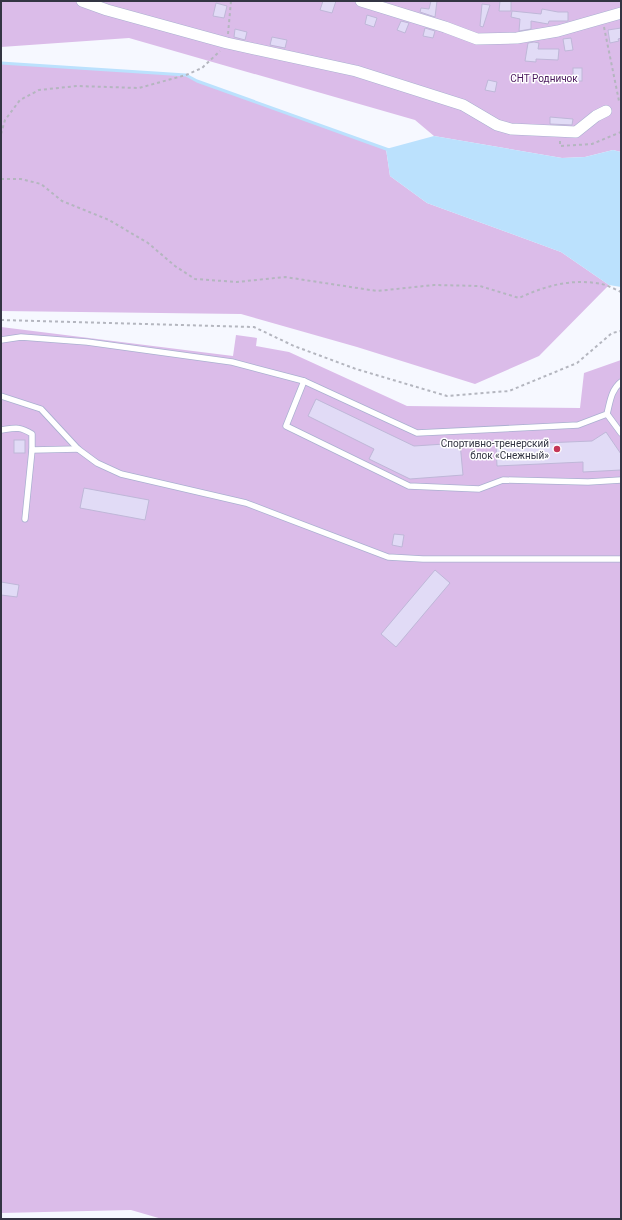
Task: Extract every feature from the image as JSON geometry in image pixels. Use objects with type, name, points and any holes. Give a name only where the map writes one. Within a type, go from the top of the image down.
[{"type":"street","points":[[82,1],[107,10],[227,43],[356,71],[463,105],[497,124],[511,128],[576,132],[596,116],[606,112]]},
{"type":"street","points":[[361,1],[445,27],[477,39],[517,38],[558,31],[621,13]]},
{"type":"lane","points":[[1,340],[21,337],[88,342],[232,362],[304,382],[417,434],[578,425],[607,414]]},
{"type":"lane","points":[[304,382],[286,426],[409,486],[479,489],[503,480],[588,482],[621,480]]},
{"type":"lane","points":[[621,382],[611,395],[607,414],[621,433]]},
{"type":"lane","points":[[1,396],[41,409],[78,449],[97,463],[121,474],[246,503],[388,557],[423,559],[621,559]]},
{"type":"lane","points":[[1,430],[22,428],[32,434],[32,450],[25,519]]},
{"type":"lane","points":[[32,450],[78,449]]},
{"type":"path","points":[[1,134],[5,120],[20,100],[39,90],[77,86],[139,88],[186,75],[202,68],[227,43],[231,1]]},
{"type":"path","points":[[602,18],[619,101],[621,103]]},
{"type":"path","points":[[560,146],[592,144],[621,132]]},
{"type":"path","points":[[1,179],[21,179],[41,184],[62,200],[110,220],[148,243],[175,266],[195,279],[237,282],[284,277],[377,291],[434,285],[480,286],[519,298],[540,288],[574,282],[601,284],[621,292]]},
{"type":"path","points":[[1,320],[254,327],[294,346],[356,369],[447,396],[509,391],[577,363],[612,333],[621,331]]},
{"type":"green space","name":"СНТ Родничок","points":[[1,1],[621,1],[621,152],[613,150],[585,157],[562,158],[434,136],[415,120],[129,38],[1,47]]},
{"type":"green space","points":[[1,63],[186,75],[197,81],[386,149],[390,176],[427,203],[561,252],[609,285],[539,356],[475,384],[357,347],[241,314],[1,311]]},
{"type":"green space","points":[[1,327],[233,356],[236,335],[257,338],[256,346],[289,352],[407,406],[580,408],[584,373],[621,360],[621,1219],[162,1219],[131,1210],[1,1213]]},
{"type":"water","points":[[434,136],[562,158],[585,157],[613,150],[621,152],[621,287],[609,285],[561,252],[427,203],[390,176],[386,149]]},
{"type":"building","points":[[323,1],[336,1],[332,13],[320,10]]},
{"type":"building","points":[[431,1],[437,1],[435,17],[420,12],[421,8],[429,9]]},
{"type":"building","points":[[500,1],[511,1],[511,11],[499,11]]},
{"type":"building","points":[[216,3],[227,6],[224,18],[213,16]]},
{"type":"building","points":[[482,4],[490,5],[483,27],[480,26]]},
{"type":"building","points":[[542,9],[568,12],[568,21],[549,21],[548,24],[531,21],[531,29],[519,31],[520,19],[511,17],[512,11],[541,14]]},
{"type":"building","points":[[367,15],[377,18],[374,27],[365,24]]},
{"type":"building","points":[[401,21],[409,23],[405,33],[397,30]]},
{"type":"building","points":[[425,28],[435,31],[433,38],[423,36]]},
{"type":"building","points":[[621,28],[621,38],[618,39],[619,41],[610,43],[608,30]]},
{"type":"building","points":[[235,29],[247,32],[245,40],[234,37]]},
{"type":"building","points":[[272,37],[287,40],[285,48],[270,45]]},
{"type":"building","points":[[571,38],[573,50],[565,51],[563,39]]},
{"type":"building","points":[[528,43],[539,43],[538,49],[559,49],[558,60],[536,59],[536,62],[525,61]]},
{"type":"building","points":[[573,68],[582,68],[582,81],[573,81]]},
{"type":"building","points":[[488,80],[497,82],[495,92],[485,90]]},
{"type":"building","points":[[550,117],[573,119],[572,125],[550,124]]},
{"type":"building","points":[[316,399],[414,446],[460,443],[463,475],[410,479],[369,459],[374,449],[308,416]]},
{"type":"building","name":"Спортивно-тренерский блок «Снежный»","points":[[606,432],[621,454],[621,470],[583,472],[583,462],[497,466],[496,445],[592,441]]},
{"type":"building","points":[[14,440],[25,440],[25,453],[14,453]]},
{"type":"building","points":[[84,488],[149,500],[145,520],[80,508]]},
{"type":"building","points":[[394,534],[404,535],[402,547],[392,545]]},
{"type":"building","points":[[435,570],[450,583],[396,647],[381,634]]},
{"type":"building","points":[[1,582],[19,585],[17,597],[1,595]]},
{"type":"waterway","points":[[1,63],[186,75],[197,81],[389,150]]},
{"type":"place","name":"Спортивно-тренерский блок «Снежный»","points":[[557,449]]}]
